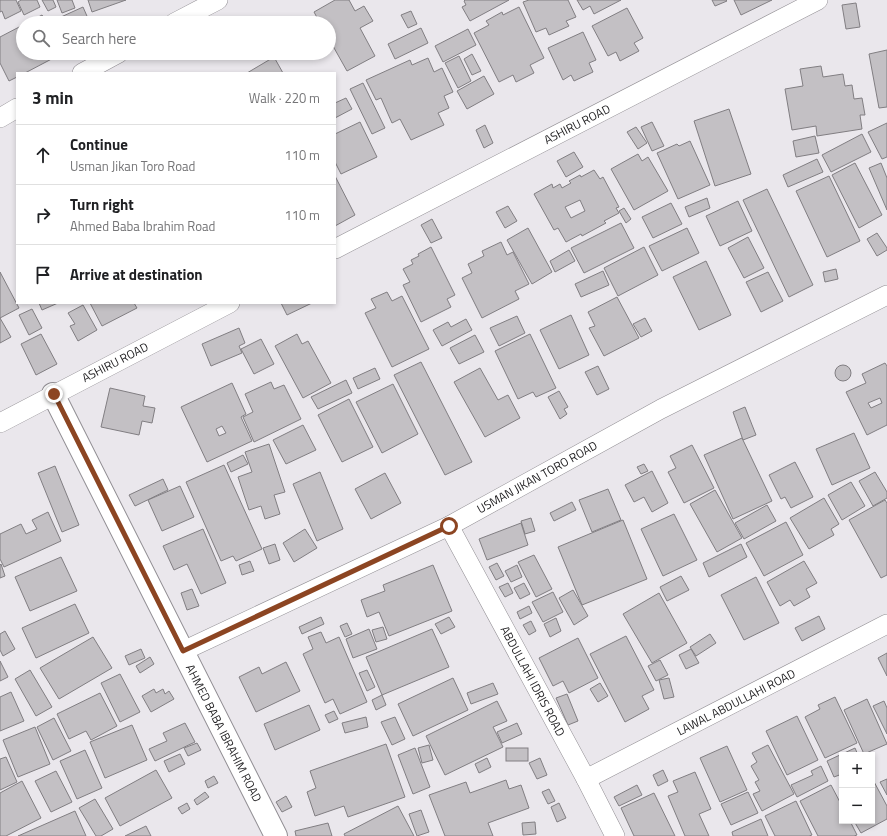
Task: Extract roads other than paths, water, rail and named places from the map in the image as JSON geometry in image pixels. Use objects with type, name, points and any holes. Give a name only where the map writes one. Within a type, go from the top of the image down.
[{"type":"street","name":"ASHIRU ROAD","points":[[336,248],[818,0]]},
{"type":"street","points":[[185,16],[208,2]]},
{"type":"street","points":[[84,72],[106,60]]},
{"type":"street","points":[[0,118],[16,109]]},
{"type":"street","name":"USMAN JIKAN TORO ROAD","points":[[183,651],[449,526],[661,409],[887,295]]},
{"type":"street","name":"ASHIRU ROAD","points":[[0,423],[228,304]]},
{"type":"street","name":"AHMED BABA IBRAHIM ROAD","points":[[54,394],[276,836]]},
{"type":"street","name":"ABDULLAHI IDRIS ROAD","points":[[449,526],[586,779],[615,836]]},
{"type":"street","name":"LAWAL ABDULLAHI ROAD","points":[[586,779],[887,624]]}]
